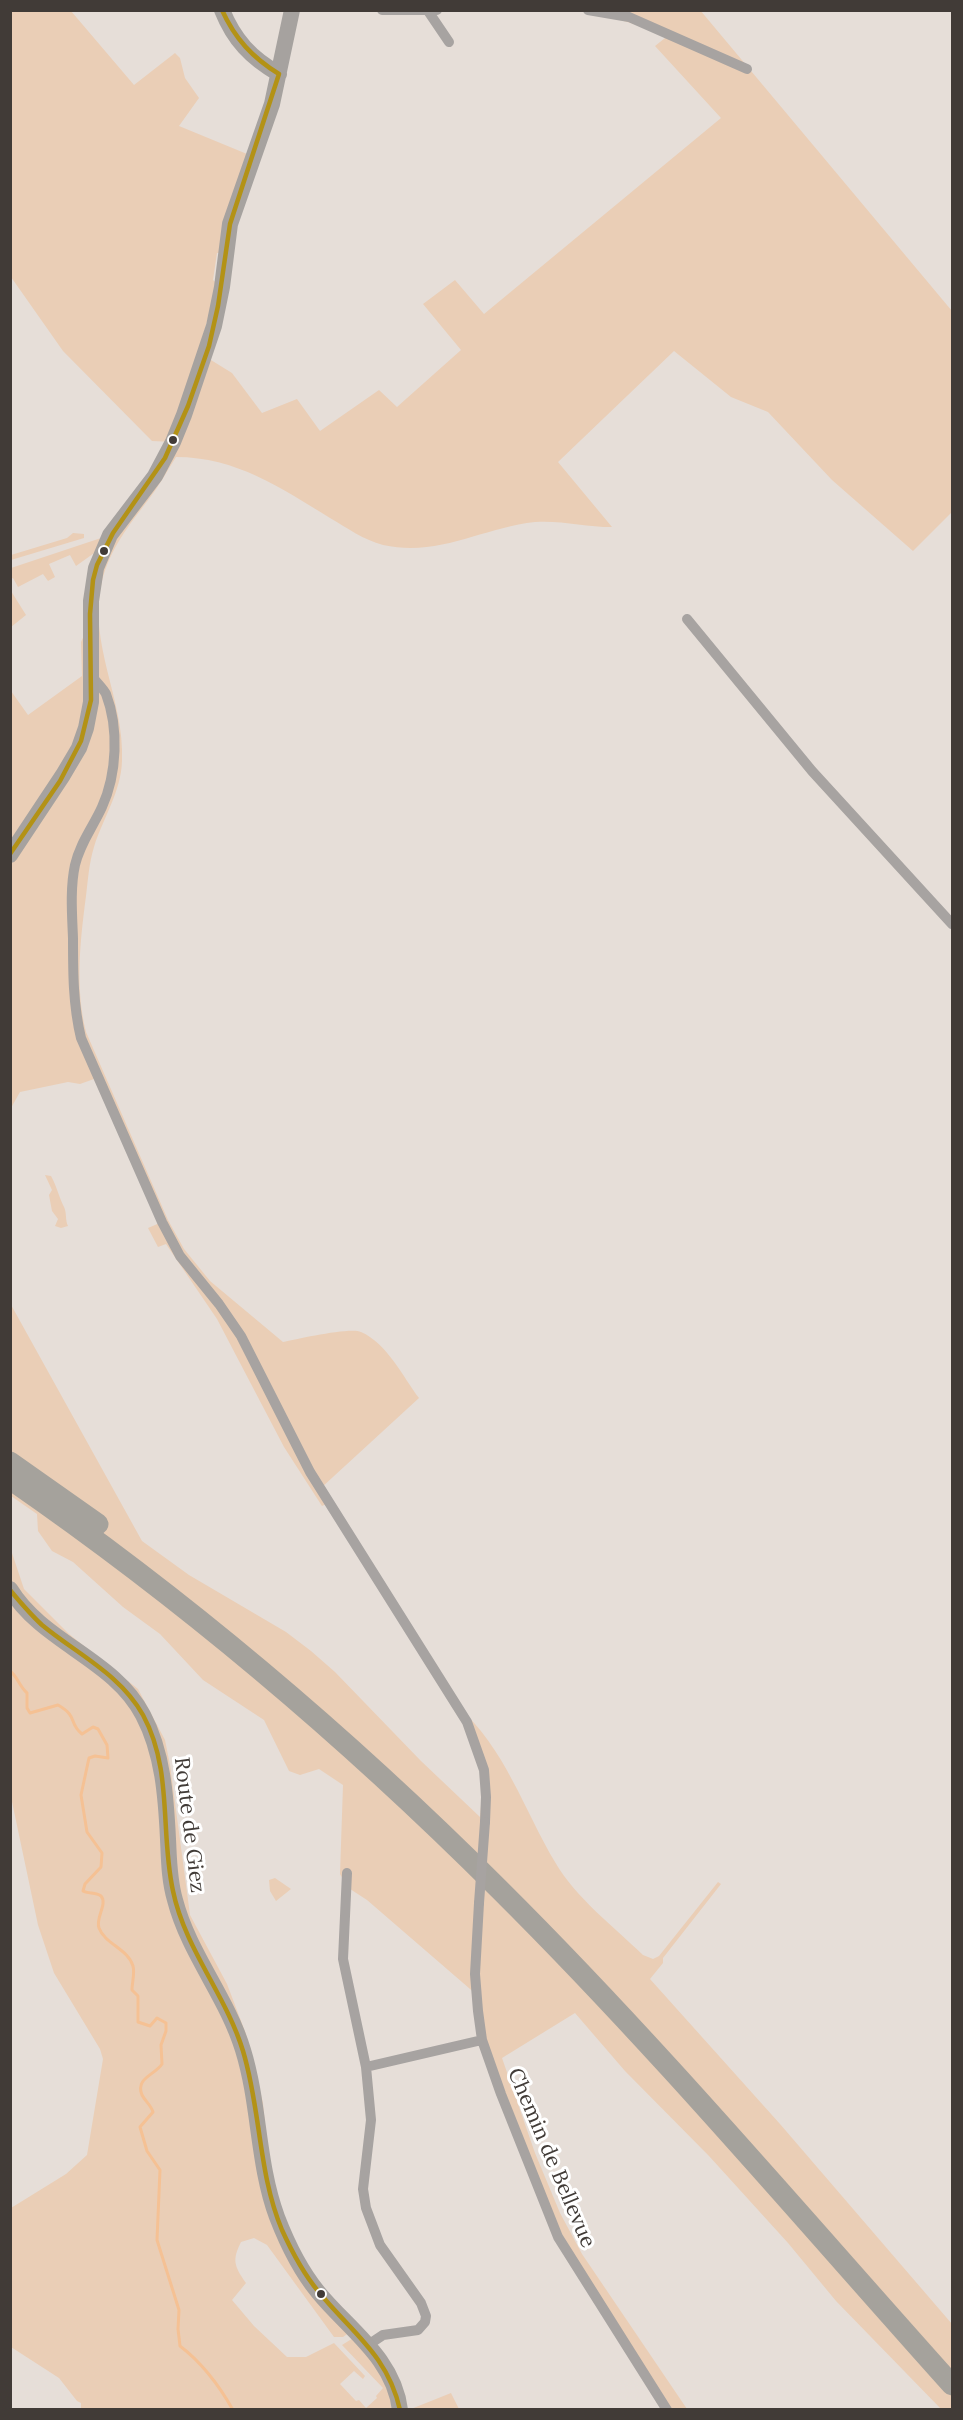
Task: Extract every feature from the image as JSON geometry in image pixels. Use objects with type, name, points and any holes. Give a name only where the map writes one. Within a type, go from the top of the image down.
[{"type":"highway","points":[[10,1461],[159,1590],[261,1672],[351,1750],[474,1864],[652,2050],[952,2385]]},
{"type":"highway","points":[[10,1479],[59,1505],[141,1557],[272,1663],[363,1742],[471,1842],[637,2013],[952,2364]]},
{"type":"street","points":[[222,10],[229,28],[239,43],[263,65],[279,74]]},
{"type":"street","points":[[10,855],[79,748],[89,716],[92,676],[91,601],[96,568],[110,535],[155,476],[184,415],[214,326],[222,287],[230,224],[272,104],[292,10]]},
{"type":"street","points":[[382,10],[437,10]]},
{"type":"street","points":[[588,10],[629,17],[747,69]]},
{"type":"street","points":[[428,11],[449,42]]},
{"type":"street","points":[[687,619],[812,771],[952,924]]},
{"type":"street","name":"Chemin de Bellevue","points":[[92,676],[105,692],[111,713],[114,744],[112,779],[102,806],[79,849],[72,882],[74,994],[81,1038],[162,1222],[180,1256],[219,1304],[241,1336],[310,1472],[467,1722],[483,1770],[486,1797],[475,1974],[482,2040],[558,2236],[667,2409]]},
{"type":"street","name":"Route de Giez","points":[[10,1589],[28,1613],[45,1628],[115,1680],[130,1695],[151,1730],[165,1789],[169,1864],[175,1901],[183,1925],[229,2013],[243,2050],[256,2104],[264,2175],[278,2217],[293,2253],[316,2290],[368,2345],[392,2378],[400,2409]]},
{"type":"street","points":[[347,1873],[343,1959],[366,2067],[371,2120],[363,2189],[366,2208],[380,2245],[421,2303],[426,2316],[425,2322],[418,2330],[383,2335],[368,2345]]},
{"type":"street","points":[[366,2067],[482,2040]]},
{"type":"shaded area","points":[[700,10],[952,311],[952,512],[913,551],[832,480],[768,412],[731,397],[674,351],[558,462],[612,527],[535,522],[515,525],[442,545],[404,548],[383,545],[356,533],[257,476],[218,462],[176,457],[121,538],[105,569],[99,604],[99,627],[118,716],[122,761],[115,794],[94,847],[89,872],[80,964],[81,998],[86,1032],[168,1220],[184,1249],[210,1281],[283,1342],[346,1331],[361,1332],[370,1337],[387,1352],[419,1398],[321,1488],[329,1503],[322,1506],[284,1447],[217,1319],[166,1244],[158,1247],[148,1228],[162,1222],[94,1079],[80,1084],[68,1082],[20,1092],[11,1108],[11,691],[28,715],[82,676],[81,642],[87,629],[96,568],[173,442],[152,441],[63,351],[11,277],[11,11],[71,11],[134,85],[175,53],[180,58],[185,78],[199,98],[179,126],[247,154],[220,253],[217,253],[213,280],[218,284],[198,352],[232,373],[262,413],[297,399],[320,431],[379,390],[397,407],[461,350],[423,304],[455,280],[484,314],[721,118],[655,46],[670,34],[588,11]]},
{"type":"shaded area","points":[[73,533],[84,534],[84,538],[11,560],[11,555],[67,538]]},
{"type":"shaded area","points":[[101,538],[97,551],[76,566],[70,555],[49,564],[55,577],[48,581],[43,574],[18,587],[13,578],[11,579],[11,568]]},
{"type":"shaded area","points":[[11,591],[26,615],[10,627]]},
{"type":"shaded area","points":[[45,1175],[51,1176],[53,1180],[65,1209],[68,1226],[61,1228],[55,1226],[58,1219],[52,1211],[49,1195],[52,1190]]},
{"type":"shaded area","points":[[10,1303],[142,1541],[189,1575],[286,1632],[311,1651],[335,1672],[421,1761],[480,1817],[484,1770],[458,1707],[489,1741],[555,1862],[573,1888],[643,1955],[653,1959],[659,1956],[718,1882],[721,1884],[663,1958],[663,1963],[650,1979],[780,2124],[952,2324],[952,2409],[941,2409],[836,2301],[788,2243],[709,2156],[625,2071],[575,2013],[502,2058],[535,2153],[560,2213],[582,2254],[687,2409],[667,2409],[568,2254],[482,2040],[477,1995],[367,1900],[347,1887],[340,1874],[343,1785],[319,1769],[300,1775],[289,1771],[264,1720],[203,1680],[160,1634],[123,1607],[73,1562],[52,1551],[38,1531],[37,1514],[11,1496]]},
{"type":"shaded area","points":[[11,1550],[24,1589],[69,1634],[138,1689],[165,1740],[190,1915],[227,1984],[246,2034],[263,2103],[274,2221],[353,2330],[343,2337],[334,2337],[267,2245],[254,2238],[241,2242],[238,2248],[236,2263],[246,2283],[232,2300],[254,2326],[287,2357],[306,2357],[334,2343],[365,2376],[363,2379],[354,2371],[340,2384],[366,2408],[377,2398],[376,2396],[383,2388],[342,2345],[358,2335],[400,2409],[81,2409],[81,2403],[59,2378],[11,2347],[11,2208],[66,2174],[87,2155],[103,2059],[100,2049],[54,1973],[38,1925],[11,1797]]},
{"type":"shaded area","points":[[275,1878],[291,1889],[276,1901],[270,1891],[269,1880]]},
{"type":"shaded area","points":[[451,2393],[459,2409],[411,2409]]},
{"type":"waterway","points":[[10,1671],[27,1693],[27,1708],[30,1713],[58,1705],[69,1713],[75,1727],[82,1734],[93,1727],[98,1729],[107,1745],[108,1758],[95,1756],[89,1758],[81,1795],[87,1832],[102,1853],[101,1867],[85,1884],[83,1891],[101,1896],[103,1903],[99,1928],[102,1934],[126,1955],[133,1966],[132,1990],[138,1996],[138,2022],[150,2026],[157,2018],[166,2023],[161,2045],[162,2064],[141,2085],[142,2095],[153,2112],[140,2127],[147,2151],[160,2170],[157,2240],[179,2310],[180,2346],[210,2375],[233,2410]]},
{"type":"transit line","points":[[222,10],[246,47],[279,74]]},
{"type":"transit line","points":[[10,854],[60,781],[81,741],[91,700],[90,614],[93,580],[97,565],[113,533],[165,458],[188,406],[209,346],[218,306],[230,224],[279,74]]},
{"type":"transit line","points":[[10,1590],[42,1625],[110,1676],[143,1715],[159,1758],[173,1891],[187,1933],[227,2011],[243,2051],[249,2073],[268,2186],[282,2230],[298,2262],[313,2284],[367,2345],[387,2374],[400,2410]]}]
